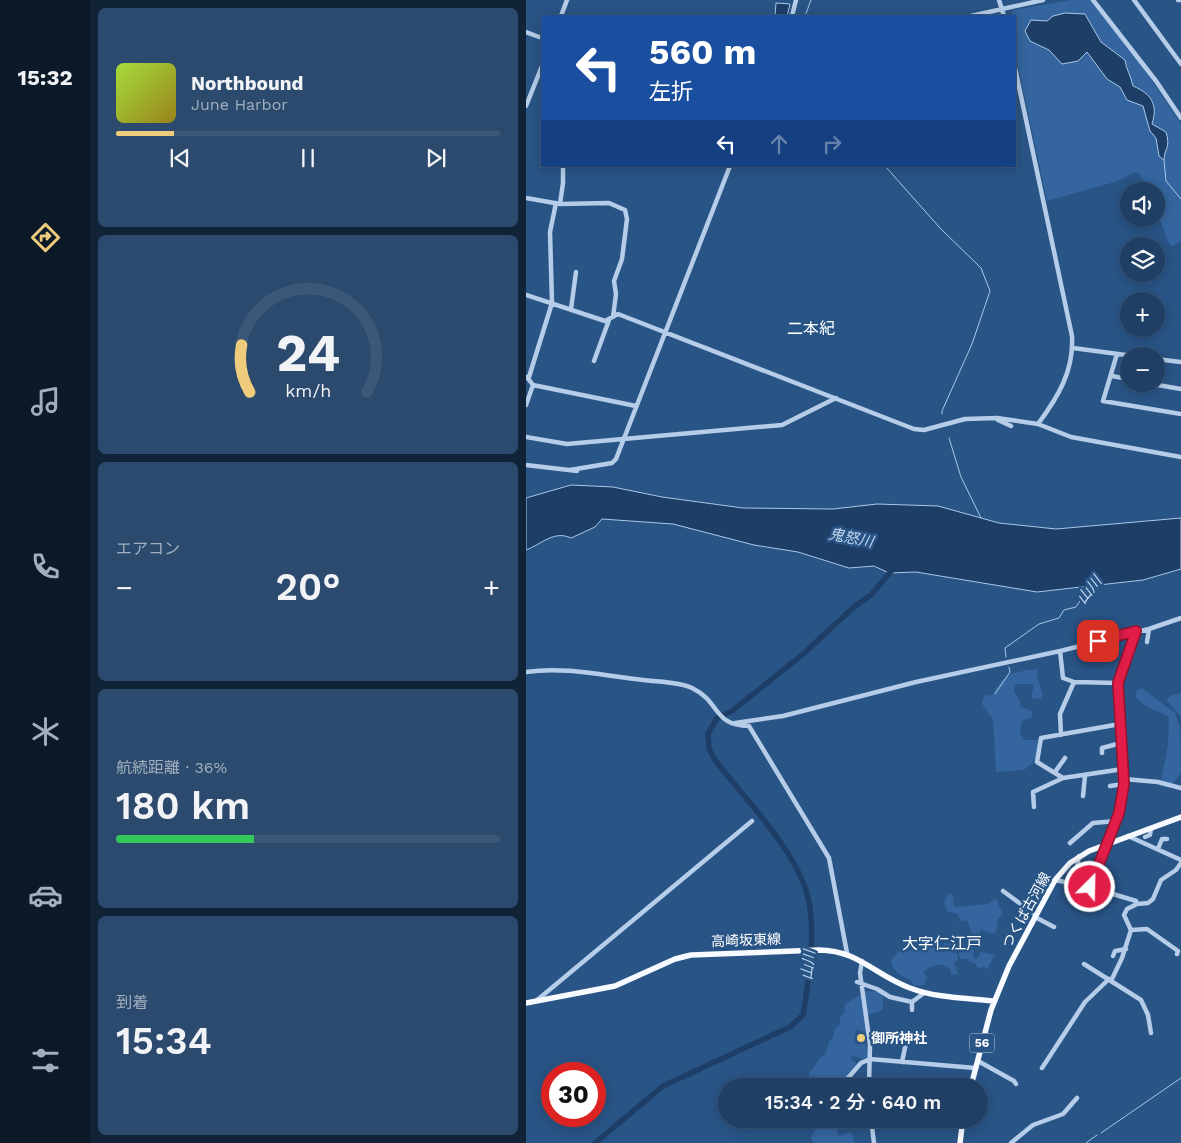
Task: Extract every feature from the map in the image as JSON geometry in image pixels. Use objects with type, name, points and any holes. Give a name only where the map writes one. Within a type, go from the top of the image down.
[{"type":"main road","name":"つくば古河線","points":[[973,1078],[994,1001],[1009,966],[1055,880],[1065,868],[1080,856],[1108,843],[1181,817]]},
{"type":"main road","name":"高崎坂東線","points":[[526,1003],[622,984],[686,956],[816,950],[847,954],[863,961],[898,983],[924,992],[994,1001]]},
{"type":"main road","points":[[960,1143],[962,1128]]},
{"type":"street","points":[[561,15],[567,0]]},
{"type":"street","points":[[792,15],[796,0]]},
{"type":"street","points":[[999,0],[1004,15]]},
{"type":"street","points":[[975,15],[1043,0]]},
{"type":"street","points":[[1093,0],[1156,81],[1181,118]]},
{"type":"street","points":[[1134,0],[1181,64]]},
{"type":"street","points":[[526,32],[541,38]]},
{"type":"street","points":[[526,106],[541,68]]},
{"type":"street","points":[[1016,73],[1069,320],[1073,348],[1069,369],[1062,388],[1038,424]]},
{"type":"street","points":[[563,167],[564,183],[550,232],[552,303],[527,377],[533,385],[636,406]]},
{"type":"street","points":[[570,470],[614,462],[730,167]]},
{"type":"street","points":[[526,198],[558,203],[609,203],[623,207],[626,212],[623,256],[614,281],[615,300],[611,318],[594,361]]},
{"type":"street","points":[[571,309],[576,272]]},
{"type":"street","points":[[526,295],[571,309],[611,318],[618,314],[914,429],[924,430],[947,423],[982,418],[1038,424],[1071,437],[1181,457]]},
{"type":"street","points":[[1073,348],[1120,354]]},
{"type":"street","points":[[1117,354],[1103,401],[1181,414]]},
{"type":"street","points":[[1165,360],[1181,362]]},
{"type":"street","points":[[1112,376],[1120,378]]},
{"type":"street","points":[[526,405],[533,385]]},
{"type":"street","points":[[1165,386],[1181,388]]},
{"type":"street","points":[[526,437],[567,444],[782,425],[836,398]]},
{"type":"street","points":[[982,418],[1000,421],[1011,426]]},
{"type":"street","points":[[526,465],[577,471]]},
{"type":"street","points":[[728,722],[783,716],[935,678],[1060,651],[1149,629],[1180,618]]},
{"type":"street","points":[[1147,642],[1149,629]]},
{"type":"street","points":[[1079,903],[1092,888],[1116,821],[1124,782],[1118,683],[1136,631]]},
{"type":"street","points":[[1060,651],[1063,678],[1074,682],[1118,683]]},
{"type":"street","points":[[526,672],[555,670],[690,687],[709,700],[728,722],[749,726],[829,858],[847,954]]},
{"type":"street","points":[[1061,735],[1060,714],[1074,682]]},
{"type":"street","points":[[1062,778],[1037,762],[1041,738],[1120,724]]},
{"type":"street","points":[[1102,753],[1102,748],[1121,743]]},
{"type":"street","points":[[1055,772],[1066,758]]},
{"type":"street","points":[[1034,807],[1033,792],[1062,778],[1123,769]]},
{"type":"street","points":[[1083,796],[1085,776]]},
{"type":"street","points":[[1110,786],[1124,782],[1158,782],[1181,788]]},
{"type":"street","points":[[536,1001],[752,821]]},
{"type":"street","points":[[1070,843],[1093,823],[1116,821]]},
{"type":"street","points":[[1145,837],[1150,835],[1151,828]]},
{"type":"street","points":[[1042,1068],[1085,1002],[1110,980],[1126,949],[1131,930],[1124,915],[1127,909],[1153,900],[1161,880],[1176,870],[1181,861],[1128,836]]},
{"type":"street","points":[[1158,849],[1162,839],[1168,839]]},
{"type":"street","points":[[1074,884],[1080,856]]},
{"type":"street","points":[[1055,880],[1092,888],[1136,901],[1137,904]]},
{"type":"street","points":[[1003,891],[1054,927]]},
{"type":"street","points":[[1131,930],[1147,929],[1178,951],[1177,954]]},
{"type":"street","points":[[1113,956],[1115,951],[1126,949]]},
{"type":"street","points":[[863,961],[859,984],[870,1059],[869,1078]]},
{"type":"street","points":[[1084,964],[1141,1000],[1148,1015],[1151,1033]]},
{"type":"street","points":[[859,984],[877,989],[890,997],[912,1002]]},
{"type":"street","points":[[912,1002],[924,992]]},
{"type":"street","points":[[912,1002],[912,1010]]},
{"type":"street","points":[[902,1062],[906,1044]]},
{"type":"street","points":[[848,1078],[860,1063],[870,1059],[975,1068]]},
{"type":"street","points":[[978,1061],[1014,1081],[1016,1084]]},
{"type":"street","points":[[1011,1143],[1032,1125],[1063,1114],[1077,1098]]},
{"type":"street","points":[[872,1128],[874,1143]]},
{"type":"shaded area","points":[[1070,0],[1090,0],[1141,65],[1181,124],[1181,242],[1171,246],[1163,227],[1165,227],[1165,182],[1144,182],[1140,174],[1136,172],[1115,182],[1047,201],[1016,57],[1016,15],[1010,15],[1014,10]]},
{"type":"shaded area","points":[[1038,669],[1037,676],[1043,695],[1040,699],[1031,698],[1034,684],[1015,684],[1014,692],[1020,701],[1020,707],[1032,711],[1032,717],[1022,721],[1020,732],[1024,740],[1038,740],[1036,760],[1024,770],[996,772],[993,719],[982,704],[984,696],[992,695],[996,687],[1010,674]]},
{"type":"shaded area","points":[[1142,688],[1175,713],[1180,727],[1181,773],[1169,788],[1160,786],[1168,745],[1169,717],[1147,707],[1135,697],[1137,690]]},
{"type":"shaded area","points":[[1181,693],[1181,717],[1167,701],[1170,696]]},
{"type":"shaded area","points":[[949,893],[953,895],[954,906],[956,907],[988,904],[996,899],[1003,914],[998,919],[996,932],[992,934],[981,929],[979,934],[973,935],[967,920],[958,922],[960,919],[957,914],[947,911],[944,902]]},
{"type":"shaded area","points":[[917,940],[925,945],[935,944],[943,953],[944,943],[951,944],[949,951],[957,953],[958,959],[954,963],[958,974],[951,974],[951,970],[944,965],[936,965],[923,972],[927,978],[924,985],[914,986],[910,980],[898,973],[891,961],[898,952],[912,951]]},
{"type":"shaded area","points":[[968,942],[974,951],[973,957],[977,959],[981,952],[995,955],[987,970],[985,967],[978,968],[975,963],[968,961],[969,959],[960,959],[959,953]]},
{"type":"shaded area","points":[[866,991],[879,992],[883,996],[883,1010],[864,1017],[866,1033],[856,1029],[854,1040],[857,1045],[866,1043],[869,1058],[862,1059],[852,1055],[851,1060],[857,1063],[850,1078],[812,1078],[809,1076],[809,1072],[826,1053],[829,1042],[834,1035],[834,1030],[840,1024],[840,1017],[845,1012],[845,1004]]},
{"type":"shaded area","points":[[817,1128],[837,1128],[838,1136],[850,1132],[854,1137],[853,1142],[861,1143],[814,1143],[811,1139]]},
{"type":"water","points":[[776,3],[790,4],[787,15],[775,15]]},
{"type":"water","points":[[1065,13],[1085,14],[1101,42],[1125,60],[1133,86],[1140,89],[1152,101],[1154,117],[1152,124],[1166,132],[1168,145],[1164,160],[1159,156],[1156,138],[1150,131],[1143,106],[1127,100],[1120,87],[1107,79],[1087,52],[1078,61],[1062,64],[1049,50],[1030,41],[1025,31],[1031,20],[1047,21],[1053,16]]},
{"type":"water","name":"鬼怒川","points":[[571,485],[613,487],[662,497],[743,508],[833,509],[877,504],[938,506],[999,523],[1056,529],[1181,518],[1181,569],[1143,580],[1037,592],[916,572],[889,573],[874,566],[849,568],[798,552],[754,545],[673,524],[602,519],[595,527],[571,538],[565,536],[554,537],[526,550],[526,498]]},
{"type":"waterway","points":[[805,15],[811,0]]},
{"type":"waterway","points":[[1164,160],[1166,181],[1181,199]]},
{"type":"waterway","points":[[886,167],[940,228],[981,268],[990,291],[972,344],[942,414]]},
{"type":"waterway","points":[[949,438],[961,477],[981,518]]},
{"type":"waterway","name":"山川","points":[[595,1143],[663,1086],[790,1027],[803,1015],[810,968],[812,934],[809,901],[805,887],[798,870],[765,821],[715,760],[709,748],[708,734],[717,718],[732,711],[802,655],[855,606],[871,595],[893,569]]},
{"type":"waterway","name":"山川","points":[[1006,657],[1005,648],[1039,624],[1059,618],[1064,610],[1076,607],[1089,587]]},
{"type":"waterway","name":"山川","points":[[995,694],[1010,672],[1009,667]]},
{"type":"waterway","points":[[1101,1133],[1181,1078]]},
{"type":"waterway","points":[[1086,1143],[1097,1135]]},
{"type":"place","name":"御所神社","points":[[861,1038]]},
{"type":"district","name":"二本紀","points":[[811,328]]},
{"type":"district","name":"大字仁江戸","points":[[942,943]]},
{"type":"route","points":[[1090,887],[1119,813],[1124,784],[1118,683],[1136,631],[1098,641]]}]
